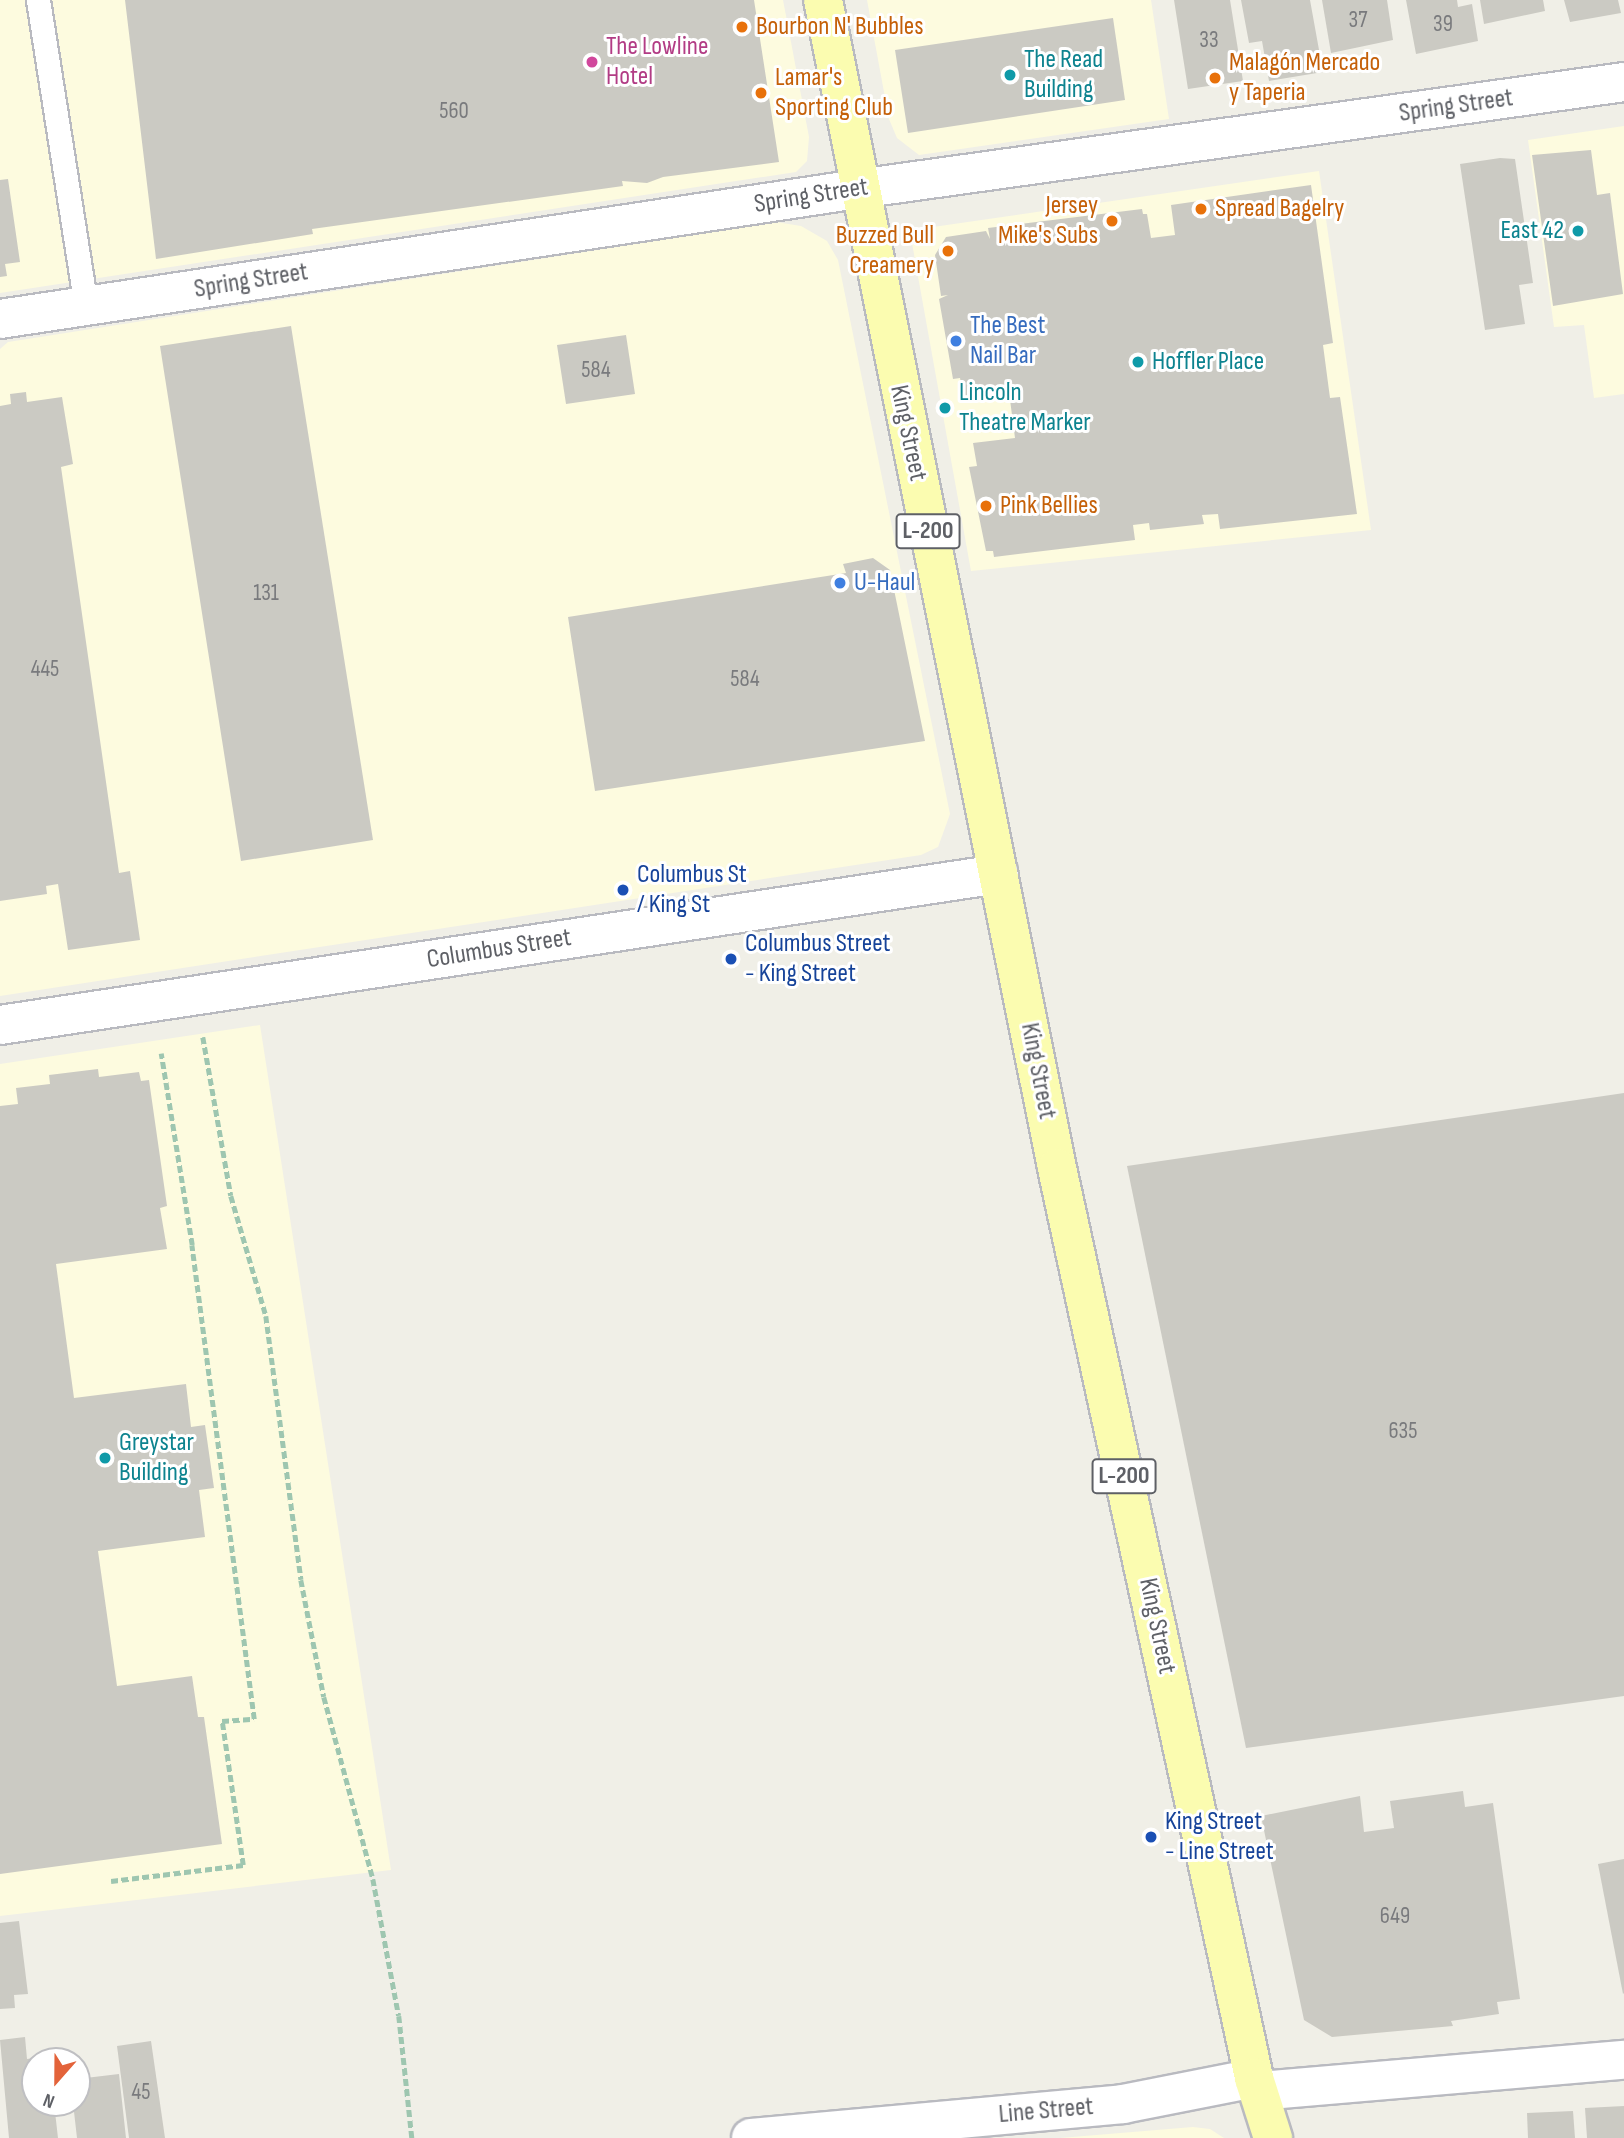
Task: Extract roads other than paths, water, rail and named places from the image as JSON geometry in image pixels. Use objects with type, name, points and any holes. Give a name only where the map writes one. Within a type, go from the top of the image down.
[{"type":"main road","name":"King Street","points":[[823,0],[1057,1168],[1256,2085],[1273,2138]]},
{"type":"street","name":"Spring Street","points":[[0,319],[859,189],[1624,82]]},
{"type":"street","name":"Columbus Street","points":[[0,1025],[999,874]]},
{"type":"street","name":"Line Street","points":[[751,2138],[1123,2104],[1256,2085],[1624,2060]]},
{"type":"lane","points":[[38,0],[86,307]]},
{"type":"place","name":"Bourbon N' Bubbles","points":[[742,27]]},
{"type":"place","name":"The Lowline Hotel","points":[[592,62]]},
{"type":"place","name":"The Read Building","points":[[1010,75]]},
{"type":"place","name":"Malagón Mercado y Taperia","points":[[1215,78]]},
{"type":"place","name":"Lamar's Sporting Club","points":[[761,93]]},
{"type":"place","name":"Spread Bagelry","points":[[1201,209]]},
{"type":"place","name":"Jersey Mike's Subs","points":[[1112,221]]},
{"type":"place","name":"East 42","points":[[1578,231]]},
{"type":"place","name":"Buzzed Bull Creamery","points":[[948,251]]},
{"type":"place","name":"The Best Nail Bar","points":[[956,341]]},
{"type":"place","name":"Hoffler Place","points":[[1138,362]]},
{"type":"place","name":"Lincoln Theatre Marker","points":[[945,408]]},
{"type":"place","name":"Pink Bellies","points":[[986,506]]},
{"type":"place","name":"U-Haul","points":[[840,583]]},
{"type":"place","name":"Columbus St / King St","points":[[623,890]]},
{"type":"place","name":"Columbus Street - King Street","points":[[731,959]]},
{"type":"place","name":"Greystar Building","points":[[105,1458]]},
{"type":"place","name":"King Street - Line Street","points":[[1151,1837]]}]
